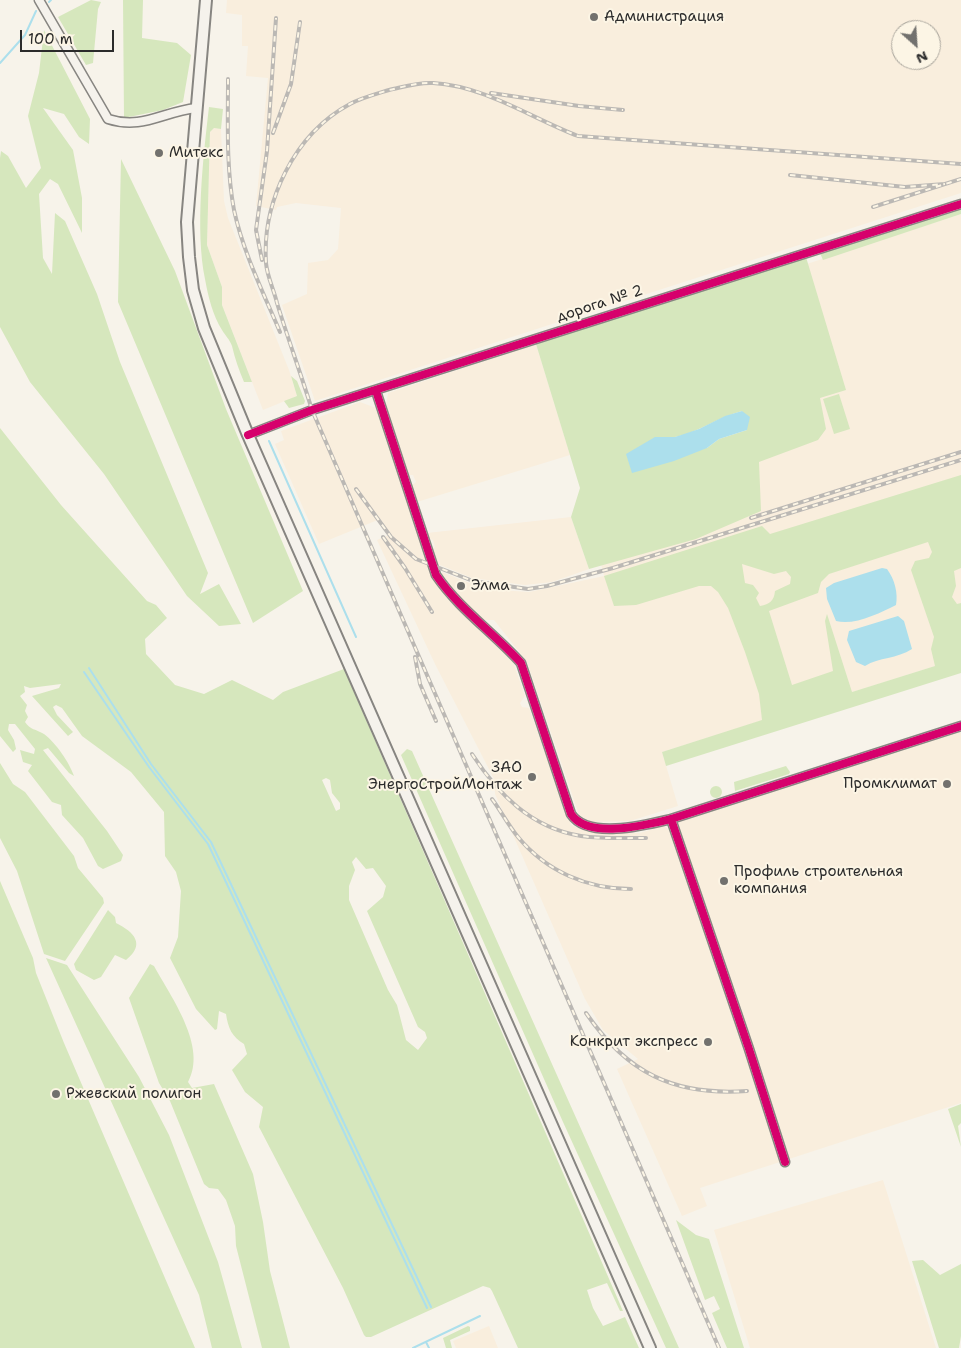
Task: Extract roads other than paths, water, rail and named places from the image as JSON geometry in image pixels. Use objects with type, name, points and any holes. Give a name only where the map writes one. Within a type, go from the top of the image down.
[{"type":"main road","points":[[206,0],[187,222],[193,290],[212,348],[248,435],[650,1348]]},
{"type":"street","points":[[39,0],[108,119],[136,124],[196,108]]},
{"type":"street","name":"дорога № 2","points":[[248,435],[312,410],[961,204]]},
{"type":"street","points":[[376,391],[436,575],[450,595],[504,644],[520,663],[571,814],[575,820],[591,827],[633,828],[671,819],[961,726]]},
{"type":"street","points":[[671,819],[785,1162]]},
{"type":"water","points":[[742,411],[750,417],[747,430],[719,439],[707,448],[674,461],[632,473],[626,454],[655,437],[675,437]]},
{"type":"water","points":[[882,568],[887,569],[894,582],[896,605],[859,620],[851,622],[836,621],[827,599],[826,588],[834,583]]},
{"type":"water","points":[[898,616],[904,621],[912,649],[900,655],[865,666],[856,662],[847,640],[849,631]]},
{"type":"waterway","points":[[0,63],[25,35],[36,11]]},
{"type":"waterway","points":[[269,441],[356,637]]},
{"type":"waterway","points":[[89,668],[151,764],[211,842],[431,1307]]},
{"type":"waterway","points":[[84,672],[149,767],[208,844],[427,1308]]},
{"type":"waterway","points":[[413,1348],[480,1316]]},
{"type":"waterway","points":[[426,1342],[429,1348]]},
{"type":"railway","points":[[262,260],[256,230],[267,151],[276,18]]},
{"type":"railway","points":[[273,133],[291,84],[300,22]]},
{"type":"railway","points":[[228,79],[229,161],[234,210],[248,257],[280,332]]},
{"type":"railway","points":[[719,1348],[312,410],[268,273],[266,240],[270,217],[276,194],[298,151],[330,117],[350,104],[364,98],[422,83],[452,85],[489,96],[578,136],[961,164]]},
{"type":"railway","points":[[491,93],[579,106],[623,110]]},
{"type":"railway","points":[[790,175],[905,187],[945,184]]},
{"type":"railway","points":[[873,207],[961,179]]},
{"type":"railway","points":[[751,518],[961,452]]},
{"type":"railway","points":[[356,489],[391,537],[416,559],[473,581],[528,589],[547,586],[613,568],[961,460]]},
{"type":"railway","points":[[383,537],[432,612]]},
{"type":"railway","points":[[415,657],[420,684],[436,721]]},
{"type":"railway","points":[[472,754],[493,783],[505,795],[531,817],[547,825],[563,832],[581,836],[646,838]]},
{"type":"railway","points":[[492,799],[518,837],[529,849],[554,868],[583,882],[599,886],[631,889]]},
{"type":"railway","points":[[586,1013],[618,1051],[654,1076],[675,1084],[697,1089],[721,1092],[747,1091]]},
{"type":"place","name":"Администрация","points":[[594,17]]},
{"type":"place","name":"Митекс","points":[[159,153]]},
{"type":"place","name":"Элма","points":[[461,586]]},
{"type":"place","name":"ЗАО ЭнергоСтройМонтаж","points":[[532,777]]},
{"type":"place","name":"Промклимат","points":[[947,784]]},
{"type":"place","name":"Профиль строительная компания","points":[[724,881]]},
{"type":"place","name":"Конкрит экспресс","points":[[708,1042]]},
{"type":"place","name":"Ржевский полигон","points":[[56,1094]]}]
